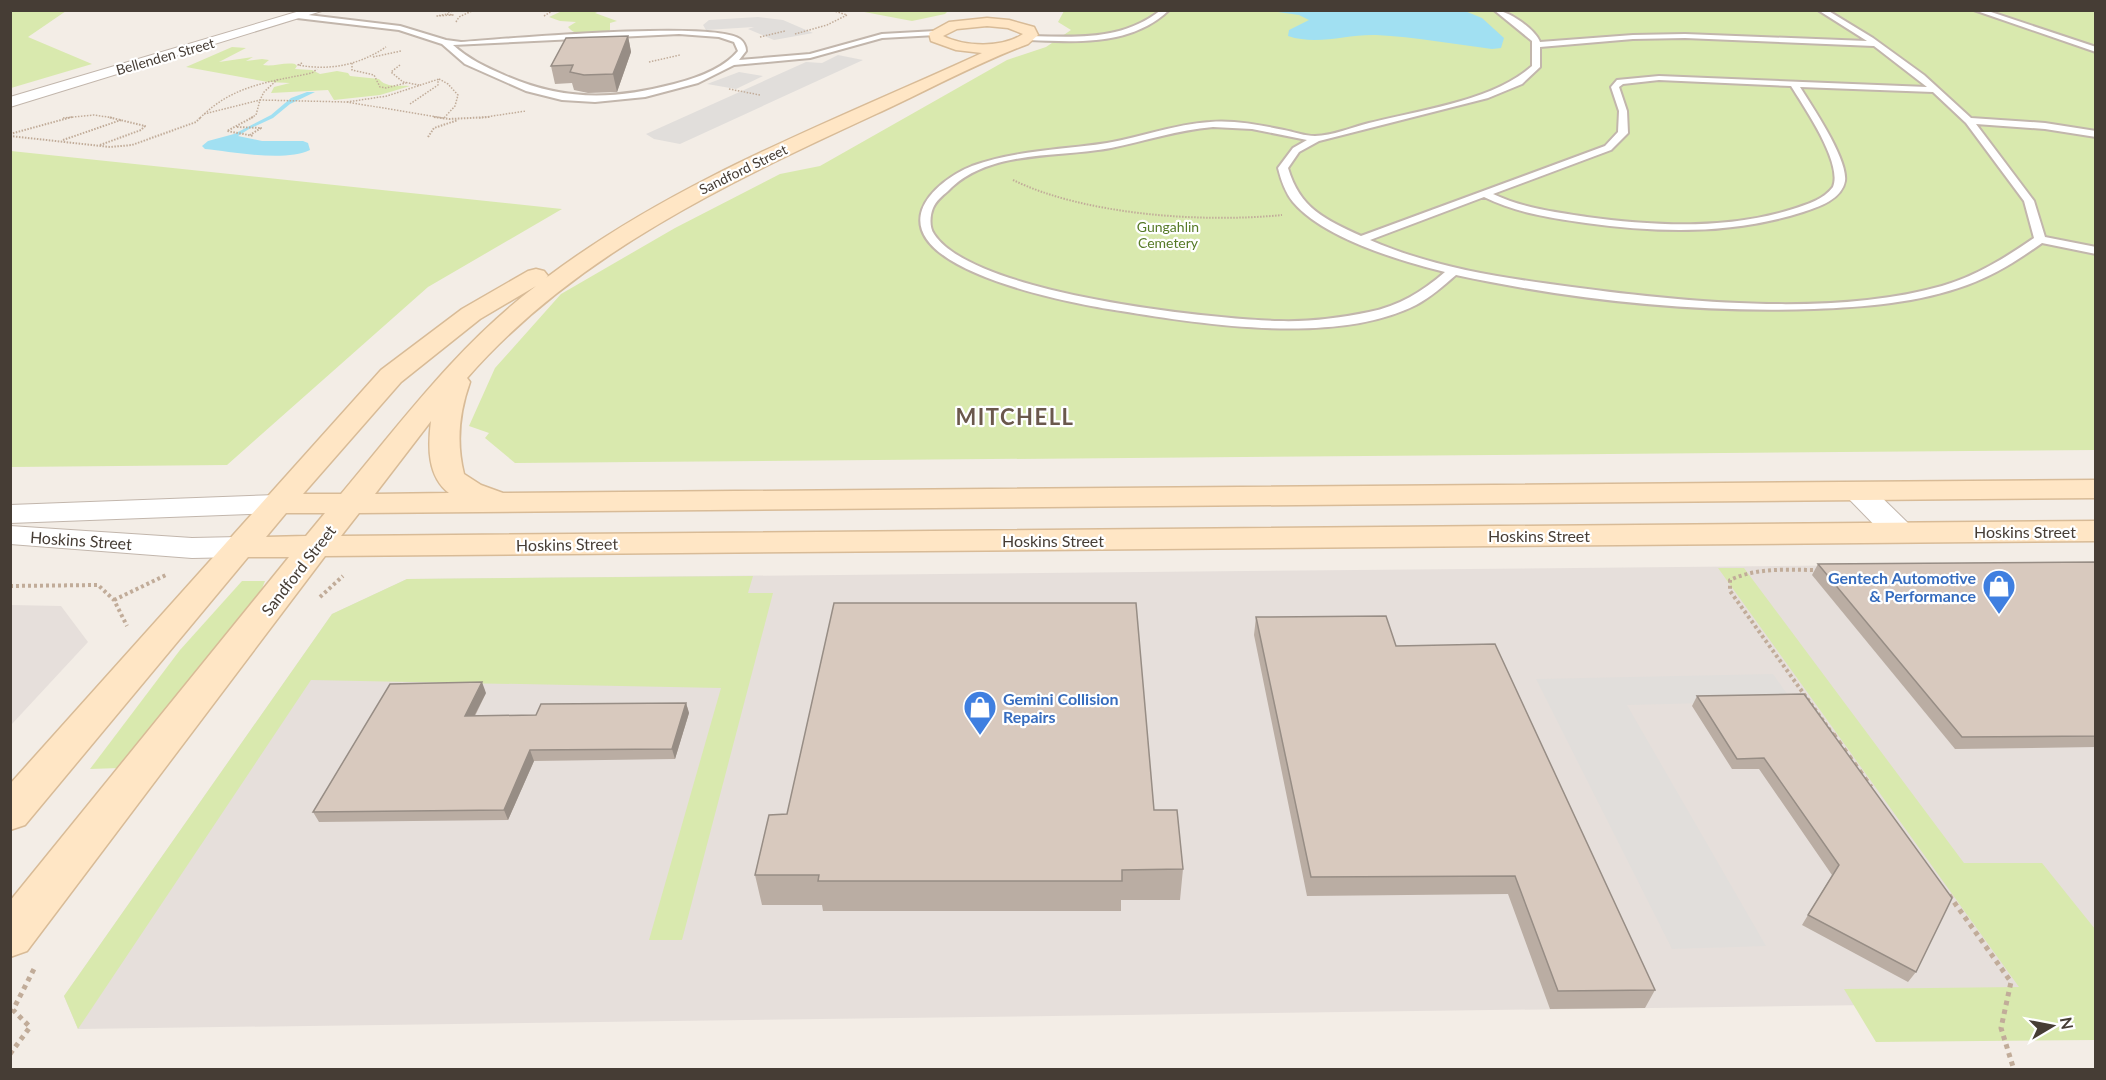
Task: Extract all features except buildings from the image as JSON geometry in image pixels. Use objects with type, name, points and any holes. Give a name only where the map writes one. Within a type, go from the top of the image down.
[{"type":"main road","points":[[964,23],[993,10]]},
{"type":"main road","points":[[1021,12],[1027,33]]},
{"type":"main road","points":[[1009,46],[972,48],[937,43],[945,27],[964,23],[998,22],[1027,33]]},
{"type":"main road","name":"Sandford Street","points":[[10,813],[239,547],[391,376],[424,349],[471,314],[545,270],[619,237],[699,191],[871,108],[1009,46],[1027,33]]},
{"type":"main road","name":"Sandford Street","points":[[871,108],[914,73]]},
{"type":"main road","name":"Sandford Street","points":[[10,937],[316,546],[463,366],[516,313],[619,237]]},
{"type":"main road","points":[[463,366],[447,404],[443,446],[449,476],[460,487],[508,502]]},
{"type":"main road","name":"Hoskins Street","points":[[277,504],[2096,489]]},
{"type":"main road","name":"Hoskins Street","points":[[239,547],[2096,531]]},
{"type":"street","name":"Bellenden Street","points":[[10,102],[319,10]]},
{"type":"street","points":[[1858,491],[1899,532]]},
{"type":"street","name":"Hoskins Street","points":[[10,514],[277,504]]},
{"type":"street","name":"Hoskins Street","points":[[10,535],[192,548],[239,547]]},
{"type":"lane","points":[[1027,33],[1096,39],[1127,35],[1146,27],[1166,10]]},
{"type":"lane","points":[[1497,10],[1536,40],[1536,67],[1519,82],[1485,96],[1316,139],[1296,150],[1283,168],[1290,191],[1310,212],[1360,240],[1396,255],[1453,272],[1618,298],[1698,304],[1778,307],[1873,302],[1943,289],[1990,272],[2040,239],[2096,250]]},
{"type":"lane","points":[[1821,10],[1877,45],[1935,90],[1969,121],[2029,201],[2040,239]]},
{"type":"lane","points":[[1977,10],[2096,50]]},
{"type":"lane","points":[[300,16],[400,28],[444,42],[483,44],[629,33],[700,32],[720,35],[741,43],[742,51],[732,63]]},
{"type":"lane","points":[[444,42],[468,62],[530,89],[547,94],[578,95],[642,95],[694,81],[732,63],[822,54],[882,36],[937,43]]},
{"type":"lane","points":[[1537,45],[1675,36],[1877,45]]},
{"type":"lane","points":[[1360,240],[1608,148],[1623,133],[1624,122],[1615,87],[1620,82],[1659,78],[1935,90]]},
{"type":"lane","points":[[1485,194],[1527,210],[1635,225],[1722,225],[1784,216],[1800,211],[1827,199],[1837,190],[1841,179],[1838,164],[1794,84]]},
{"type":"lane","points":[[618,90],[642,95]]},
{"type":"lane","points":[[1969,121],[2045,126],[2096,134]]},
{"type":"lane","points":[[1316,139],[1251,126],[1193,125],[1109,145],[1039,152],[986,165],[950,183],[930,202],[926,220],[930,237],[958,261],[988,276],[1128,308],[1214,320],[1274,325],[1312,324],[1391,310],[1422,296],[1453,272]]},
{"type":"path","points":[[443,12],[459,10]]},
{"type":"path","points":[[793,34],[827,25],[847,15],[831,10]]},
{"type":"path","points":[[450,16],[453,15],[437,16],[459,18]]},
{"type":"path","points":[[757,37],[785,31]]},
{"type":"path","points":[[302,63],[298,65],[316,69],[352,63],[366,58]]},
{"type":"path","points":[[352,63],[352,70],[374,75],[380,87],[386,88],[406,83]]},
{"type":"path","points":[[400,65],[391,72],[399,81],[428,84]]},
{"type":"path","points":[[10,135],[99,146],[123,146],[152,139],[196,122],[215,103],[235,92],[280,79],[312,73],[316,69]]},
{"type":"path","points":[[254,136],[227,131],[256,115],[264,92],[280,79]]},
{"type":"path","points":[[203,114],[260,100],[302,99],[347,102],[387,96],[438,79]]},
{"type":"path","points":[[410,104],[438,86],[438,79]]},
{"type":"path","points":[[438,79],[448,84],[458,95],[455,106],[442,119]]},
{"type":"path","points":[[722,87],[760,95]]},
{"type":"path","points":[[347,102],[354,105],[382,106],[400,111],[423,113],[442,119],[471,118],[560,107],[578,95]]},
{"type":"path","points":[[10,135],[57,118],[77,115],[114,116],[145,126],[141,130],[99,146]]},
{"type":"path","points":[[428,137],[430,131],[440,126],[471,118]]},
{"type":"path","points":[[59,141],[122,120]]},
{"type":"path","points":[[233,127],[261,128],[250,135]]},
{"type":"path","points":[[986,165],[1016,182],[1049,195],[1153,215],[1220,220],[1310,212]]},
{"type":"path","points":[[1825,570],[1745,573],[1730,580],[1730,591],[1874,791]]},
{"type":"path","points":[[114,600],[168,574]]},
{"type":"path","points":[[10,586],[98,585],[114,600],[128,628]]},
{"type":"path","points":[[1943,886],[2012,982],[2001,1028],[2014,1070]]},
{"type":"path","points":[[10,1054],[30,1027]]},
{"type":"shaded area","points":[[758,17],[783,20],[813,33],[774,40],[748,29],[754,27],[706,30],[703,25],[709,20]]},
{"type":"shaded area","points":[[838,55],[863,60],[680,144],[654,139],[646,134],[806,62],[822,63]]},
{"type":"shaded area","points":[[739,72],[763,76],[736,89],[707,84]]},
{"type":"shaded area","points":[[2095,563],[2095,1002],[78,1029],[64,996],[332,614],[407,579]]},
{"type":"shaded area","points":[[11,605],[61,606],[88,642],[11,725]]},
{"type":"shaded area","points":[[1773,674],[1792,701],[1627,705],[1766,946],[1672,949],[1536,679]]},
{"type":"green space","points":[[11,10],[66,11],[28,37],[92,64],[11,88]]},
{"type":"green space","points":[[562,11],[600,11],[595,13],[617,21],[610,23],[610,30],[607,33],[580,34],[568,27],[576,22],[560,21],[549,17]]},
{"type":"green space","points":[[859,11],[948,11],[945,14],[912,21]]},
{"type":"green space","name":"Gungahlin Cemetery","points":[[1064,11],[2095,11],[2095,450],[515,463],[485,438],[489,433],[469,426],[495,368],[561,294],[675,228],[780,174],[820,166],[1007,60],[1046,47],[1071,30],[1058,22]]},
{"type":"green space","points":[[232,47],[246,48],[219,62],[253,57],[246,61],[269,60],[263,65],[295,64],[297,66],[295,69],[312,70],[320,74],[337,71],[348,73],[350,76],[379,79],[389,85],[410,86],[380,95],[334,100],[328,90],[271,93],[274,87],[290,83],[268,82],[186,67]]},
{"type":"green space","points":[[10,151],[562,209],[428,287],[227,465],[11,467]]},
{"type":"green space","points":[[1718,568],[1744,568],[1964,863],[2042,863],[2095,929],[2095,1040],[1876,1042],[1844,989],[2019,987]]},
{"type":"green space","points":[[753,576],[748,593],[773,593],[682,940],[649,940],[721,688],[311,680],[78,1029],[64,996],[332,614],[407,579]]},
{"type":"green space","points":[[242,581],[265,581],[261,591],[120,768],[90,769],[180,650]]},
{"type":"water","points":[[1271,11],[1465,11],[1482,18],[1504,38],[1501,48],[1492,49],[1376,35],[1321,40],[1299,39],[1288,36],[1289,30],[1309,20],[1299,15]]},
{"type":"water","points":[[307,92],[315,92],[290,104],[273,118],[238,136],[262,141],[303,141],[308,143],[310,150],[300,154],[273,156],[205,149],[202,146],[208,141],[234,134],[271,115],[291,98]]},
{"type":"place","name":"Gentech Automotive & Performance","points":[[1999,615]]},
{"type":"place","name":"Gemini Collision Repairs","points":[[980,736]]},
{"type":"district","name":"MITCHELL","points":[[1015,416]]}]
